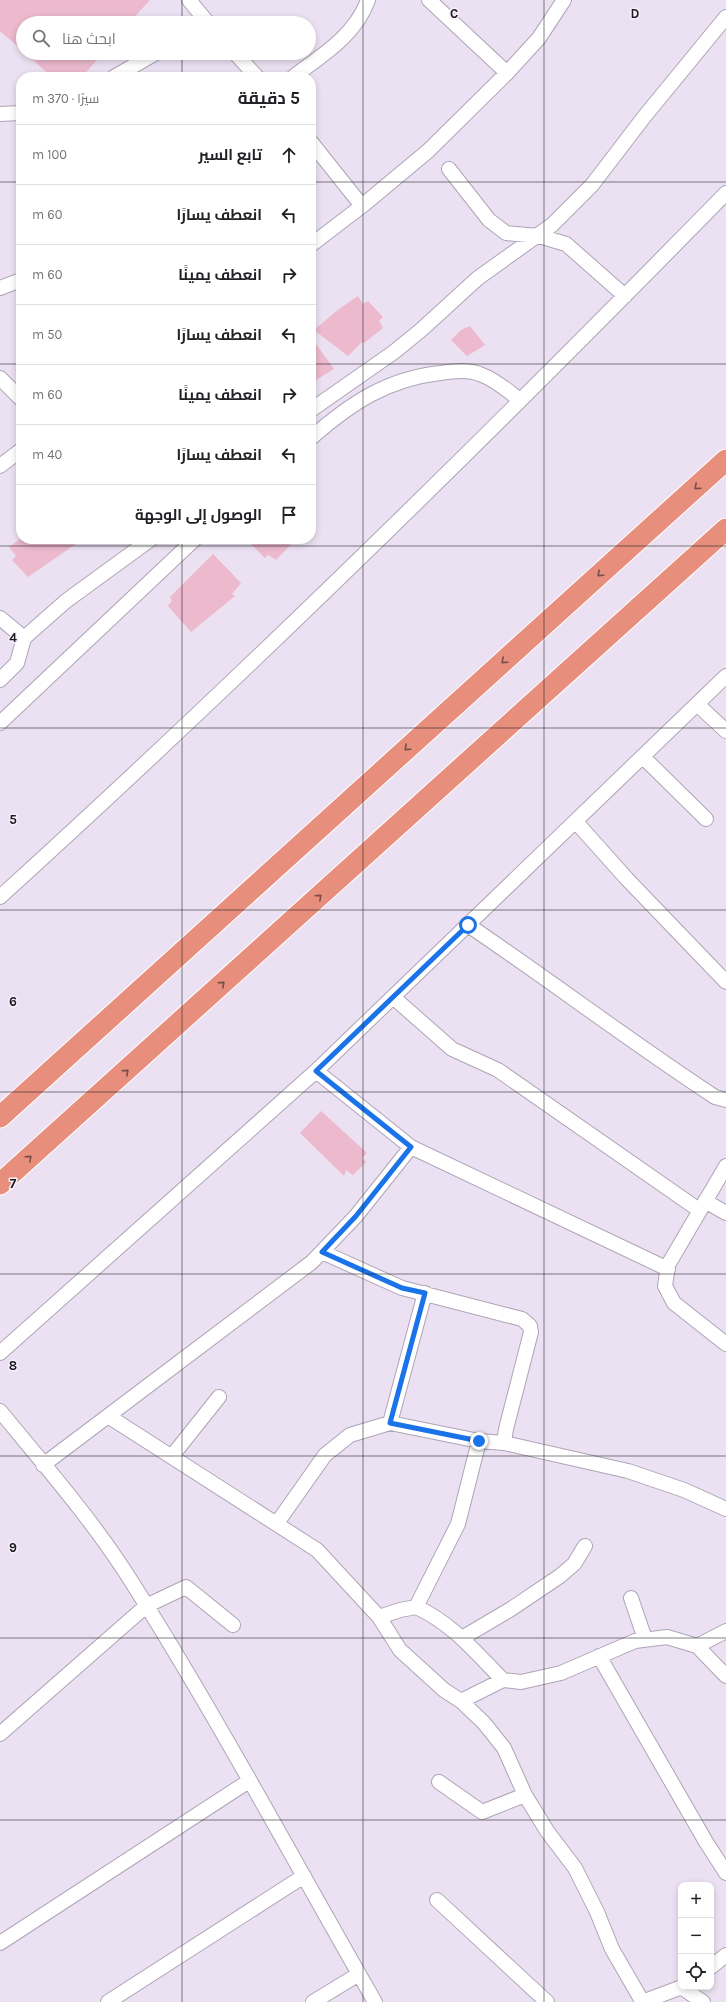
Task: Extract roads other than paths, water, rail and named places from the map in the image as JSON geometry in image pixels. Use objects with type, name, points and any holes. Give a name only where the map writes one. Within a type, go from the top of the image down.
[{"type":"highway","points":[[0,1117],[726,460]]},
{"type":"highway","points":[[0,1184],[726,529]]},
{"type":"street","points":[[189,0],[202,16]]},
{"type":"street","points":[[316,59],[340,41],[359,19],[368,0]]},
{"type":"street","points":[[429,0],[508,72]]},
{"type":"street","points":[[316,241],[362,206],[428,151],[508,72],[539,38],[564,0]]},
{"type":"street","points":[[316,407],[394,352],[421,330],[482,274],[539,236],[592,185],[644,117],[726,17]]},
{"type":"street","points":[[123,72],[144,60]]},
{"type":"street","points":[[241,60],[252,72]]},
{"type":"street","points":[[300,72],[315,60]]},
{"type":"street","points":[[0,114],[16,113]]},
{"type":"street","points":[[316,148],[362,206]]},
{"type":"street","points":[[450,170],[489,220],[506,233],[539,236],[566,244],[625,296]]},
{"type":"street","points":[[0,896],[296,620],[625,296],[726,193]]},
{"type":"street","points":[[0,288],[16,282]]},
{"type":"street","points":[[316,434],[334,418],[376,390],[417,376],[459,370],[483,375],[520,400]]},
{"type":"street","points":[[0,378],[16,394]]},
{"type":"street","points":[[0,466],[16,454]]},
{"type":"street","points":[[0,680],[18,663],[24,638],[66,601],[144,544]]},
{"type":"street","points":[[0,723],[191,544]]},
{"type":"street","points":[[0,618],[24,638]]},
{"type":"street","points":[[0,1353],[316,1071],[698,705],[726,676]]},
{"type":"street","points":[[698,705],[723,722]]},
{"type":"street","points":[[643,757],[706,819]]},
{"type":"street","points":[[576,822],[627,879],[726,982]]},
{"type":"street","points":[[468,925],[545,977],[654,1057],[716,1096],[726,1100]]},
{"type":"street","points":[[393,997],[452,1049],[498,1070],[702,1206],[726,1214]]},
{"type":"street","points":[[316,1071],[411,1147],[668,1269]]},
{"type":"street","points":[[44,1465],[312,1262],[356,1216],[411,1147]]},
{"type":"street","points":[[726,1166],[702,1206],[668,1269],[665,1286],[674,1303],[726,1344]]},
{"type":"street","points":[[322,1252],[402,1288],[522,1319],[530,1326],[531,1332],[506,1429],[504,1443]]},
{"type":"street","points":[[390,1423],[425,1293]]},
{"type":"street","points":[[172,1456],[219,1397]]},
{"type":"street","points":[[0,1411],[105,1543],[146,1606],[304,1876],[375,2002]]},
{"type":"street","points":[[108,1416],[317,1550],[379,1617],[400,1650],[444,1690],[461,1701],[484,1723],[504,1748],[525,1795],[547,1831],[575,1868],[597,1912],[612,1949],[642,2002],[678,1988]]},
{"type":"street","points":[[277,1523],[325,1455],[350,1435],[390,1423],[479,1441],[504,1443],[628,1471],[724,1505]]},
{"type":"street","points":[[416,1607],[458,1524],[479,1441]]},
{"type":"street","points":[[462,1638],[511,1609],[560,1576],[574,1564],[585,1546]]},
{"type":"street","points":[[0,1734],[146,1606],[186,1587],[232,1625]]},
{"type":"street","points":[[631,1598],[645,1639]]},
{"type":"street","points":[[379,1617],[400,1610],[416,1607],[434,1615],[462,1638],[503,1680]]},
{"type":"street","points":[[698,1646],[726,1631]]},
{"type":"street","points":[[461,1701],[503,1680],[521,1682],[560,1673],[599,1656],[645,1639],[667,1637],[698,1646],[726,1676]]},
{"type":"street","points":[[599,1656],[706,1842],[726,1873]]},
{"type":"street","points":[[0,1943],[249,1781]]},
{"type":"street","points":[[439,1782],[482,1812],[525,1795]]},
{"type":"street","points":[[108,2002],[304,1876]]},
{"type":"street","points":[[437,1900],[547,2002]]},
{"type":"street","points":[[714,1965],[726,1955]]},
{"type":"street","points":[[313,2002],[359,1974]]},
{"type":"street","points":[[685,1990],[703,2002]]}]
